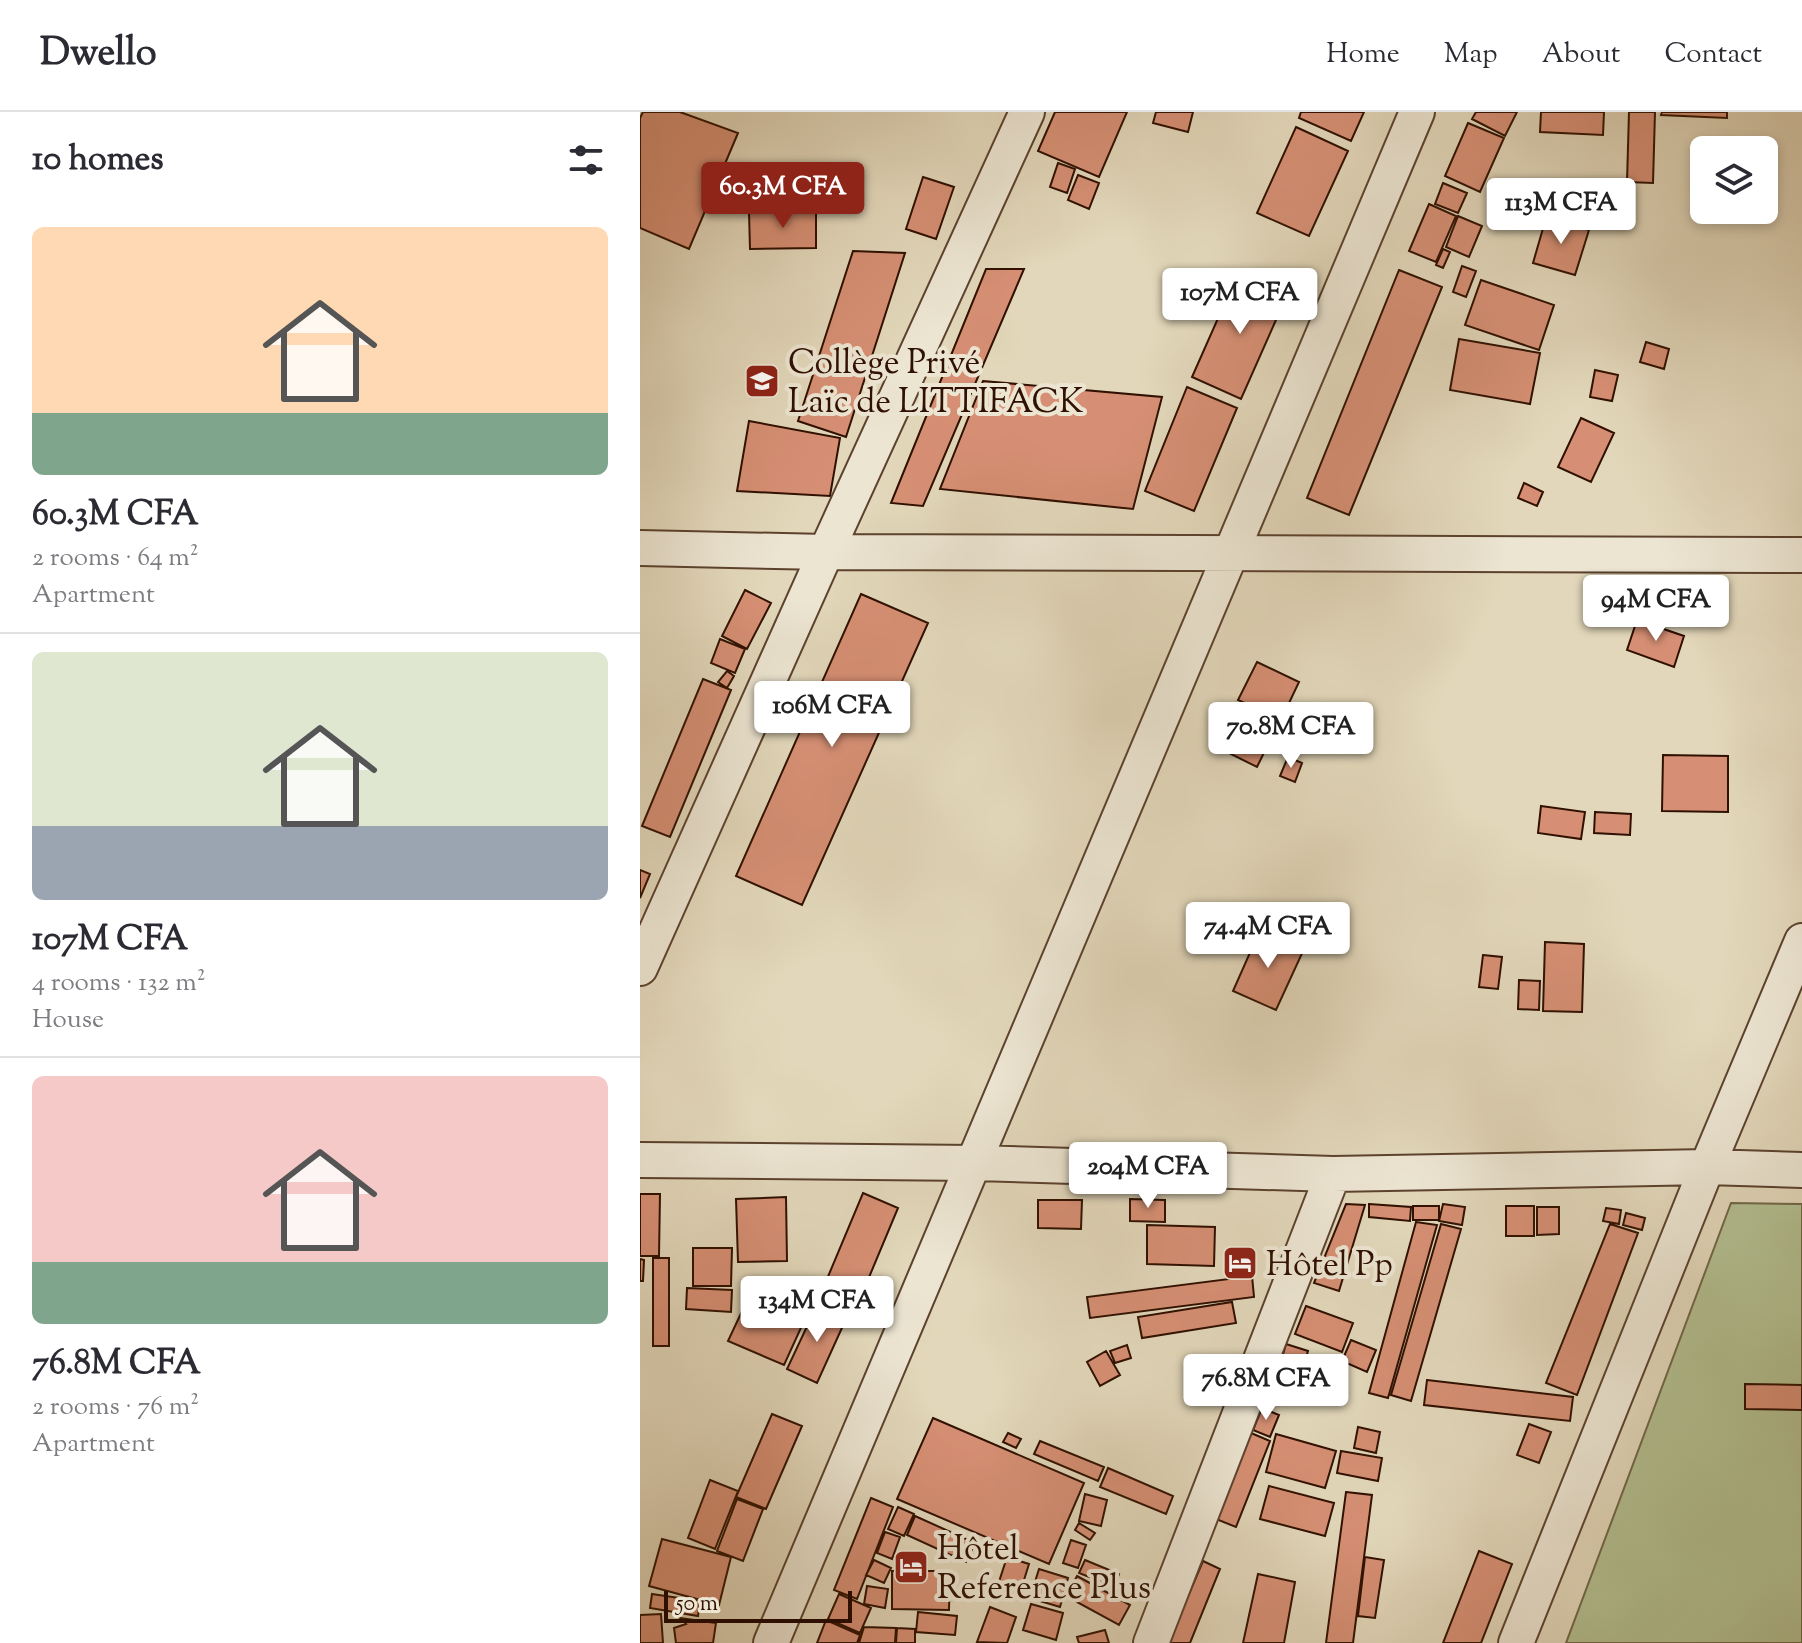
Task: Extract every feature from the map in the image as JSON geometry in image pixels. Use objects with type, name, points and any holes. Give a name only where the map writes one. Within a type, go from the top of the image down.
[{"type":"street","points":[[640,968],[1027,112]]},
{"type":"street","points":[[771,1643],[1417,112]]},
{"type":"street","points":[[640,548],[826,552],[1802,555]]},
{"type":"street","points":[[1516,1643],[1707,1167],[1802,941]]},
{"type":"street","points":[[640,1160],[976,1163],[1333,1174],[1707,1167],[1802,1170]]},
{"type":"street","points":[[1151,1643],[1333,1174]]},
{"type":"green space","points":[[1731,1203],[1802,1204],[1802,1643],[1566,1643]]},
{"type":"building","points":[[643,112],[680,112],[738,133],[689,249],[640,228],[640,118]]},
{"type":"building","points":[[1055,112],[1127,112],[1099,177],[1038,151]]},
{"type":"building","points":[[1156,112],[1193,112],[1188,132],[1153,123]]},
{"type":"building","points":[[1301,112],[1364,112],[1351,141],[1299,118]]},
{"type":"building","points":[[1476,112],[1517,112],[1505,136],[1472,119]]},
{"type":"building","points":[[1541,112],[1604,112],[1603,135],[1540,132]]},
{"type":"building","points":[[1629,112],[1655,112],[1653,183],[1627,182]]},
{"type":"building","points":[[1662,112],[1727,112],[1727,118],[1661,115]]},
{"type":"building","points":[[1468,123],[1504,138],[1480,192],[1445,176]]},
{"type":"building","points":[[1296,127],[1348,151],[1309,236],[1257,213]]},
{"type":"building","points":[[1058,163],[1075,169],[1067,193],[1050,187]]},
{"type":"building","points":[[1078,175],[1099,183],[1089,209],[1068,200]]},
{"type":"building","points":[[923,177],[954,187],[936,239],[906,229]]},
{"type":"building","points":[[1443,183],[1467,193],[1458,213],[1435,204]]},
{"type":"building","points":[[1429,204],[1456,216],[1436,262],[1409,251]]},
{"type":"building","points":[[749,212],[816,212],[816,248],[750,249]]},
{"type":"building","points":[[1458,216],[1482,226],[1469,257],[1446,247]]},
{"type":"building","points":[[1546,218],[1589,230],[1575,275],[1533,263]]},
{"type":"building","points":[[1443,249],[1450,252],[1443,268],[1436,265]]},
{"type":"building","points":[[853,251],[905,253],[846,437],[798,421]]},
{"type":"building","points":[[1462,266],[1476,271],[1466,297],[1453,292]]},
{"type":"building","points":[[986,269],[1024,269],[923,506],[891,503]]},
{"type":"building","points":[[1399,270],[1442,287],[1349,515],[1307,498]]},
{"type":"building","points":[[1238,273],[1287,295],[1241,399],[1192,377]]},
{"type":"building","points":[[1481,280],[1554,305],[1539,350],[1465,325]]},
{"type":"building","points":[[1459,339],[1540,353],[1530,404],[1450,390]]},
{"type":"building","points":[[1646,342],[1669,349],[1664,369],[1640,362]]},
{"type":"building","points":[[1595,370],[1618,375],[1612,401],[1590,397]]},
{"type":"building","points":[[983,381],[1162,397],[1133,509],[940,489]]},
{"type":"building","points":[[1187,387],[1237,408],[1194,511],[1145,491]]},
{"type":"building","points":[[1581,418],[1614,433],[1591,482],[1558,467]]},
{"type":"building","points":[[749,421],[840,438],[830,496],[737,491]]},
{"type":"building","points":[[1524,483],[1543,492],[1537,506],[1518,498]]},
{"type":"building","points":[[745,590],[771,603],[747,649],[722,636]]},
{"type":"building","points":[[861,594],[928,623],[802,905],[736,876]]},
{"type":"building","points":[[1637,620],[1684,636],[1674,667],[1627,650]]},
{"type":"building","points":[[720,639],[745,649],[735,673],[711,663]]},
{"type":"building","points":[[1257,662],[1299,682],[1281,720],[1238,700]]},
{"type":"building","points":[[727,671],[734,676],[727,688],[718,682]]},
{"type":"building","points":[[703,679],[731,690],[670,837],[642,826]]},
{"type":"building","points":[[1236,703],[1278,724],[1257,767],[1215,746]]},
{"type":"building","points":[[1663,755],[1728,756],[1728,812],[1662,811]]},
{"type":"building","points":[[1288,757],[1302,763],[1295,782],[1280,776]]},
{"type":"building","points":[[1541,806],[1585,812],[1581,839],[1538,833]]},
{"type":"building","points":[[1595,812],[1631,814],[1630,835],[1594,833]]},
{"type":"building","points":[[640,870],[650,874],[640,898]]},
{"type":"building","points":[[1260,930],[1304,949],[1276,1010],[1233,991]]},
{"type":"building","points":[[1545,942],[1584,944],[1582,1012],[1543,1011]]},
{"type":"building","points":[[1483,955],[1502,957],[1498,989],[1479,987]]},
{"type":"building","points":[[1519,980],[1540,981],[1539,1010],[1518,1009]]},
{"type":"building","points":[[863,1193],[898,1208],[862,1294],[827,1279]]},
{"type":"building","points":[[640,1194],[660,1194],[659,1256],[640,1256]]},
{"type":"building","points":[[786,1197],[787,1261],[738,1262],[736,1199]]},
{"type":"building","points":[[1130,1199],[1165,1200],[1165,1222],[1130,1221]]},
{"type":"building","points":[[1038,1200],[1082,1200],[1081,1229],[1038,1228]]},
{"type":"building","points":[[1346,1204],[1365,1205],[1339,1291],[1314,1283]]},
{"type":"building","points":[[1369,1204],[1411,1207],[1410,1221],[1369,1217]]},
{"type":"building","points":[[1443,1204],[1465,1207],[1462,1225],[1439,1221]]},
{"type":"building","points":[[1413,1206],[1439,1206],[1439,1220],[1413,1220]]},
{"type":"building","points":[[1506,1206],[1534,1206],[1534,1236],[1506,1236]]},
{"type":"building","points":[[1537,1207],[1559,1207],[1559,1234],[1537,1235]]},
{"type":"building","points":[[1606,1208],[1621,1210],[1619,1224],[1603,1221]]},
{"type":"building","points":[[1626,1213],[1645,1218],[1642,1230],[1623,1225]]},
{"type":"building","points":[[1416,1222],[1437,1225],[1388,1398],[1369,1393]]},
{"type":"building","points":[[1441,1224],[1461,1229],[1411,1401],[1391,1395]]},
{"type":"building","points":[[1610,1224],[1638,1233],[1577,1395],[1546,1383]]},
{"type":"building","points":[[1147,1225],[1215,1227],[1214,1266],[1147,1264]]},
{"type":"building","points":[[693,1248],[732,1248],[731,1286],[693,1286]]},
{"type":"building","points":[[653,1258],[669,1258],[669,1346],[653,1346]]},
{"type":"building","points":[[640,1259],[644,1260],[643,1281],[640,1281]]},
{"type":"building","points":[[1252,1276],[1254,1297],[1090,1318],[1087,1297]]},
{"type":"building","points":[[687,1288],[732,1290],[731,1312],[686,1309]]},
{"type":"building","points":[[785,1296],[810,1308],[784,1365],[728,1341],[743,1309],[761,1316],[778,1307]]},
{"type":"building","points":[[1232,1302],[1236,1323],[1142,1338],[1138,1317]]},
{"type":"building","points":[[817,1305],[846,1319],[817,1383],[787,1369]]},
{"type":"building","points":[[1306,1306],[1353,1323],[1342,1352],[1295,1334]]},
{"type":"building","points":[[1351,1340],[1376,1350],[1367,1372],[1342,1361]]},
{"type":"building","points":[[1286,1344],[1308,1351],[1298,1385],[1276,1378]]},
{"type":"building","points":[[1127,1345],[1131,1358],[1115,1363],[1110,1351]]},
{"type":"building","points":[[1106,1351],[1120,1375],[1100,1386],[1087,1362]]},
{"type":"building","points":[[1427,1380],[1573,1397],[1570,1421],[1424,1405]]},
{"type":"building","points":[[1745,1384],[1802,1385],[1802,1410],[1745,1409]]},
{"type":"building","points":[[1262,1408],[1279,1415],[1270,1437],[1253,1430]]},
{"type":"building","points":[[772,1414],[802,1426],[766,1509],[736,1497]]},
{"type":"building","points":[[933,1418],[1084,1483],[1049,1564],[897,1499]]},
{"type":"building","points":[[1529,1424],[1551,1432],[1539,1463],[1517,1455]]},
{"type":"building","points":[[1358,1427],[1380,1432],[1376,1453],[1354,1448]]},
{"type":"building","points":[[1008,1433],[1021,1439],[1016,1448],[1003,1442]]},
{"type":"building","points":[[1251,1433],[1270,1441],[1236,1527],[1216,1519]]},
{"type":"building","points":[[1276,1434],[1336,1451],[1325,1488],[1266,1472]]},
{"type":"building","points":[[1040,1441],[1104,1467],[1098,1481],[1034,1454]]},
{"type":"building","points":[[1341,1451],[1382,1458],[1378,1481],[1337,1473]]},
{"type":"building","points":[[1108,1468],[1173,1496],[1166,1514],[1100,1487]]},
{"type":"building","points":[[710,1480],[738,1491],[715,1549],[688,1538]]},
{"type":"building","points":[[1269,1486],[1334,1503],[1325,1536],[1260,1519]]},
{"type":"building","points":[[1346,1492],[1372,1495],[1353,1643],[1326,1643]]},
{"type":"building","points":[[1085,1494],[1107,1500],[1101,1526],[1079,1521]]},
{"type":"building","points":[[871,1498],[893,1507],[857,1599],[834,1590]]},
{"type":"building","points":[[737,1499],[763,1509],[743,1561],[717,1551]]},
{"type":"building","points":[[898,1507],[914,1514],[904,1536],[888,1529]]},
{"type":"building","points":[[915,1516],[975,1543],[966,1562],[907,1535]]},
{"type":"building","points":[[1079,1523],[1095,1533],[1090,1540],[1075,1530]]},
{"type":"building","points":[[885,1532],[900,1537],[892,1559],[877,1553]]},
{"type":"building","points":[[662,1539],[731,1557],[719,1605],[649,1586]]},
{"type":"building","points":[[1071,1540],[1086,1545],[1078,1568],[1063,1563]]},
{"type":"building","points":[[1479,1551],[1512,1564],[1481,1643],[1443,1643]]},
{"type":"building","points":[[1007,1557],[1029,1564],[1019,1596],[997,1588]]},
{"type":"building","points":[[1365,1557],[1384,1560],[1375,1618],[1358,1616]]},
{"type":"building","points":[[874,1560],[891,1568],[884,1583],[866,1575]]},
{"type":"building","points":[[1085,1560],[1119,1574],[1114,1587],[1079,1573]]},
{"type":"building","points":[[1203,1561],[1220,1569],[1190,1643],[1168,1643]]},
{"type":"building","points":[[1039,1569],[1068,1578],[1060,1607],[1030,1598]]},
{"type":"building","points":[[892,1571],[950,1571],[949,1610],[892,1609]]},
{"type":"building","points":[[1258,1574],[1295,1582],[1284,1643],[1243,1643]]},
{"type":"building","points":[[1077,1576],[1130,1605],[1119,1625],[1066,1596]]},
{"type":"building","points":[[867,1586],[888,1589],[885,1608],[864,1604]]},
{"type":"building","points":[[652,1594],[700,1601],[698,1616],[650,1608]]},
{"type":"building","points":[[839,1594],[871,1608],[860,1633],[828,1619]]},
{"type":"building","points":[[1031,1604],[1063,1613],[1056,1640],[1023,1630]]},
{"type":"building","points":[[990,1607],[1016,1617],[1007,1643],[977,1642]]},
{"type":"building","points":[[918,1612],[957,1616],[955,1635],[916,1632]]},
{"type":"building","points":[[661,1614],[663,1643],[640,1643],[640,1615]]},
{"type":"building","points":[[680,1618],[716,1623],[713,1643],[676,1643],[674,1628],[686,1624]]},
{"type":"building","points":[[826,1620],[860,1635],[857,1643],[817,1643]]},
{"type":"building","points":[[864,1627],[896,1628],[895,1643],[859,1643]]},
{"type":"building","points":[[897,1628],[915,1629],[915,1643],[896,1643]]},
{"type":"building","points":[[1105,1630],[1109,1643],[1079,1643],[1077,1637]]},
{"type":"place","name":"Collège Privé Laïc de LITTIFACK","points":[[762,381]]},
{"type":"place","name":"Hôtel Pp","points":[[1240,1263]]},
{"type":"place","name":"Hôtel Reference Plus","points":[[911,1567]]}]
